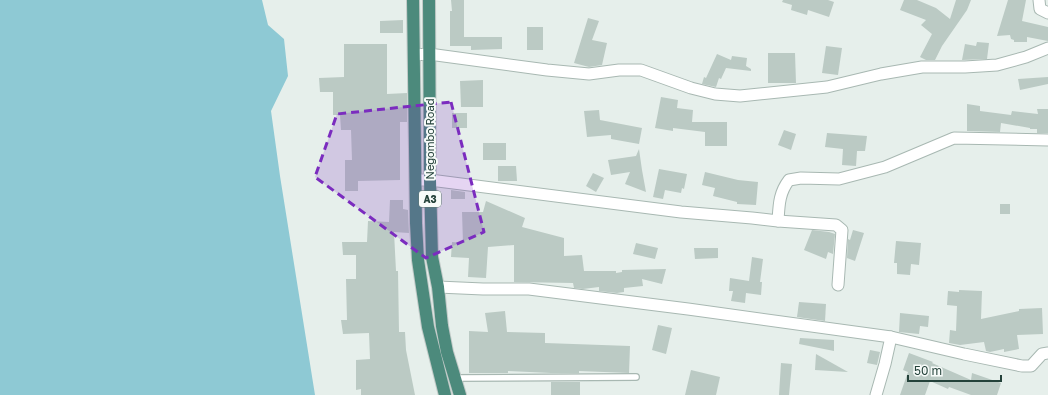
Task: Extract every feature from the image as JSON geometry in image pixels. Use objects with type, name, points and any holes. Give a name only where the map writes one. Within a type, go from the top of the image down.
[{"type":"highway","name":"Negombo Road","points":[[413,0],[416,223],[422,291],[428,326],[445,395]]},
{"type":"highway","name":"Negombo Road","points":[[429,0],[432,257],[438,287],[447,352],[460,395]]},
{"type":"street","points":[[1039,0],[1040,9],[1048,13]]},
{"type":"street","points":[[414,55],[429,54],[547,70],[589,74],[619,70],[641,70],[715,94],[740,96],[827,87],[881,74],[922,67],[997,65],[1026,57],[1048,48]]},
{"type":"street","points":[[778,221],[779,204],[783,188],[789,180],[801,178],[839,179],[847,177],[885,167],[954,138],[1048,140]]},
{"type":"street","points":[[416,180],[430,180],[680,212],[836,225],[842,230],[838,285]]},
{"type":"street","points":[[438,287],[529,289],[688,309],[891,337],[1022,366],[1031,366],[1042,354],[1048,353]]},
{"type":"street","points":[[876,395],[891,337]]},
{"type":"lane","points":[[456,378],[636,377]]},
{"type":"highlighted area","points":[[451,102],[484,232],[426,258],[315,177],[337,114]]},
{"type":"water","points":[[0,0],[262,0],[268,25],[284,39],[288,76],[271,111],[315,395],[0,395]]},
{"type":"building","points":[[451,0],[464,0],[464,37],[502,37],[502,49],[471,50],[471,46],[450,46],[450,11],[452,11]]},
{"type":"building","points":[[783,0],[828,0],[834,2],[829,17],[808,10],[807,15],[791,10],[792,5],[782,2]]},
{"type":"building","points":[[904,0],[917,0],[936,8],[950,19],[956,0],[971,0],[967,10],[942,46],[935,60],[926,60],[920,57],[932,34],[921,25],[926,20],[900,10]]},
{"type":"building","points":[[1008,0],[1026,0],[1022,21],[1048,27],[1048,41],[1027,37],[1027,42],[1014,42],[1010,35],[997,36]]},
{"type":"building","points":[[588,18],[599,21],[592,40],[607,43],[602,65],[589,67],[574,63]]},
{"type":"building","points":[[403,20],[403,33],[380,33],[380,21]]},
{"type":"building","points":[[527,27],[543,27],[543,50],[527,50]]},
{"type":"building","points":[[977,42],[989,43],[987,59],[962,60],[965,44],[976,46]]},
{"type":"building","points":[[344,44],[387,44],[387,94],[407,93],[407,122],[400,122],[400,180],[358,181],[358,191],[345,191],[345,160],[352,160],[351,130],[341,130],[340,115],[333,115],[333,92],[320,92],[319,78],[344,77]]},
{"type":"building","points":[[826,46],[842,48],[838,75],[822,73]]},
{"type":"building","points":[[768,53],[795,53],[796,83],[768,83]]},
{"type":"building","points":[[717,54],[731,60],[732,56],[747,58],[746,66],[751,69],[751,71],[726,68],[721,79],[719,78],[716,87],[702,84],[704,77],[706,78]]},
{"type":"building","points":[[1048,77],[1048,84],[1020,90],[1018,79]]},
{"type":"building","points":[[483,80],[483,107],[461,107],[460,81]]},
{"type":"building","points":[[661,97],[678,100],[677,108],[693,110],[692,122],[727,122],[727,146],[705,146],[705,132],[673,128],[673,131],[655,128]]},
{"type":"building","points":[[967,104],[980,106],[980,111],[1011,115],[1012,111],[1038,114],[1037,109],[1048,109],[1048,133],[1037,133],[1037,129],[1001,123],[1000,132],[967,131]]},
{"type":"building","points":[[599,110],[600,120],[642,128],[639,144],[611,139],[611,135],[587,137],[584,111]]},
{"type":"building","points":[[452,113],[467,113],[467,128],[452,128]]},
{"type":"building","points":[[784,130],[796,134],[791,150],[778,145]]},
{"type":"building","points":[[827,133],[867,136],[865,151],[857,151],[856,166],[842,165],[843,149],[825,147]]},
{"type":"building","points":[[483,143],[506,143],[506,160],[483,160]]},
{"type":"building","points":[[639,149],[646,192],[625,184],[630,172],[611,175],[608,160],[636,156]]},
{"type":"building","points":[[498,166],[516,166],[517,181],[498,181]]},
{"type":"building","points":[[659,169],[687,174],[684,189],[682,188],[681,193],[665,190],[663,199],[653,197]]},
{"type":"building","points":[[705,172],[738,180],[758,182],[756,205],[737,204],[737,202],[713,196],[715,188],[702,185]]},
{"type":"building","points":[[593,173],[604,178],[596,192],[586,186]]},
{"type":"building","points":[[451,190],[465,192],[465,199],[451,199]]},
{"type":"building","points":[[390,200],[403,200],[403,209],[408,210],[409,233],[394,232],[396,271],[398,271],[399,332],[405,332],[406,350],[415,395],[361,395],[361,389],[356,390],[356,360],[370,359],[369,333],[343,334],[341,320],[347,320],[346,279],[356,279],[356,255],[343,255],[342,242],[367,242],[368,221],[389,222]]},
{"type":"building","points":[[486,201],[525,218],[522,227],[564,238],[564,256],[582,255],[584,271],[616,271],[616,273],[622,272],[622,270],[666,269],[662,284],[642,279],[643,286],[624,288],[624,292],[617,293],[599,291],[599,287],[583,289],[574,288],[573,283],[514,282],[514,245],[488,247],[486,278],[468,277],[469,258],[451,257],[452,242],[463,243],[462,212],[483,212]]},
{"type":"building","points":[[1000,204],[1010,204],[1010,214],[1000,214]]},
{"type":"building","points":[[812,230],[835,234],[833,254],[828,252],[826,259],[804,250]]},
{"type":"building","points":[[853,230],[864,233],[855,261],[847,258],[848,239],[850,240]]},
{"type":"building","points":[[896,241],[921,243],[919,265],[911,264],[910,275],[897,274],[897,263],[894,263]]},
{"type":"building","points":[[636,243],[658,248],[655,259],[633,254]]},
{"type":"building","points":[[694,248],[718,248],[718,258],[695,259]]},
{"type":"building","points":[[752,257],[763,259],[760,282],[762,282],[761,295],[746,293],[745,303],[731,301],[733,291],[729,291],[730,278],[749,281]]},
{"type":"building","points":[[959,290],[982,291],[981,319],[1019,311],[1019,309],[1042,308],[1043,334],[1017,335],[1019,349],[1004,352],[1004,349],[990,352],[986,351],[984,342],[960,345],[949,343],[950,330],[956,331],[957,306],[947,305],[948,291],[959,292]]},
{"type":"building","points":[[799,302],[826,304],[825,321],[797,317]]},
{"type":"building","points":[[505,311],[507,332],[545,333],[545,343],[630,346],[629,373],[579,371],[579,373],[551,373],[508,371],[508,373],[469,373],[469,331],[488,332],[485,313]]},
{"type":"building","points":[[900,313],[929,316],[928,327],[920,326],[919,334],[899,332]]},
{"type":"building","points":[[658,325],[672,328],[666,354],[652,350]]},
{"type":"building","points":[[800,338],[834,340],[834,351],[799,344]]},
{"type":"building","points":[[870,350],[880,352],[877,365],[867,363]]},
{"type":"building","points":[[909,353],[933,362],[932,363],[971,380],[972,373],[1001,383],[997,395],[971,395],[949,387],[948,389],[930,381],[925,395],[900,395],[908,372],[903,370]]},
{"type":"building","points":[[816,354],[848,372],[815,370]]},
{"type":"building","points":[[781,363],[792,364],[789,395],[779,395]]},
{"type":"building","points":[[691,370],[720,377],[716,395],[685,395]]},
{"type":"building","points":[[551,382],[580,382],[580,395],[551,395]]}]
